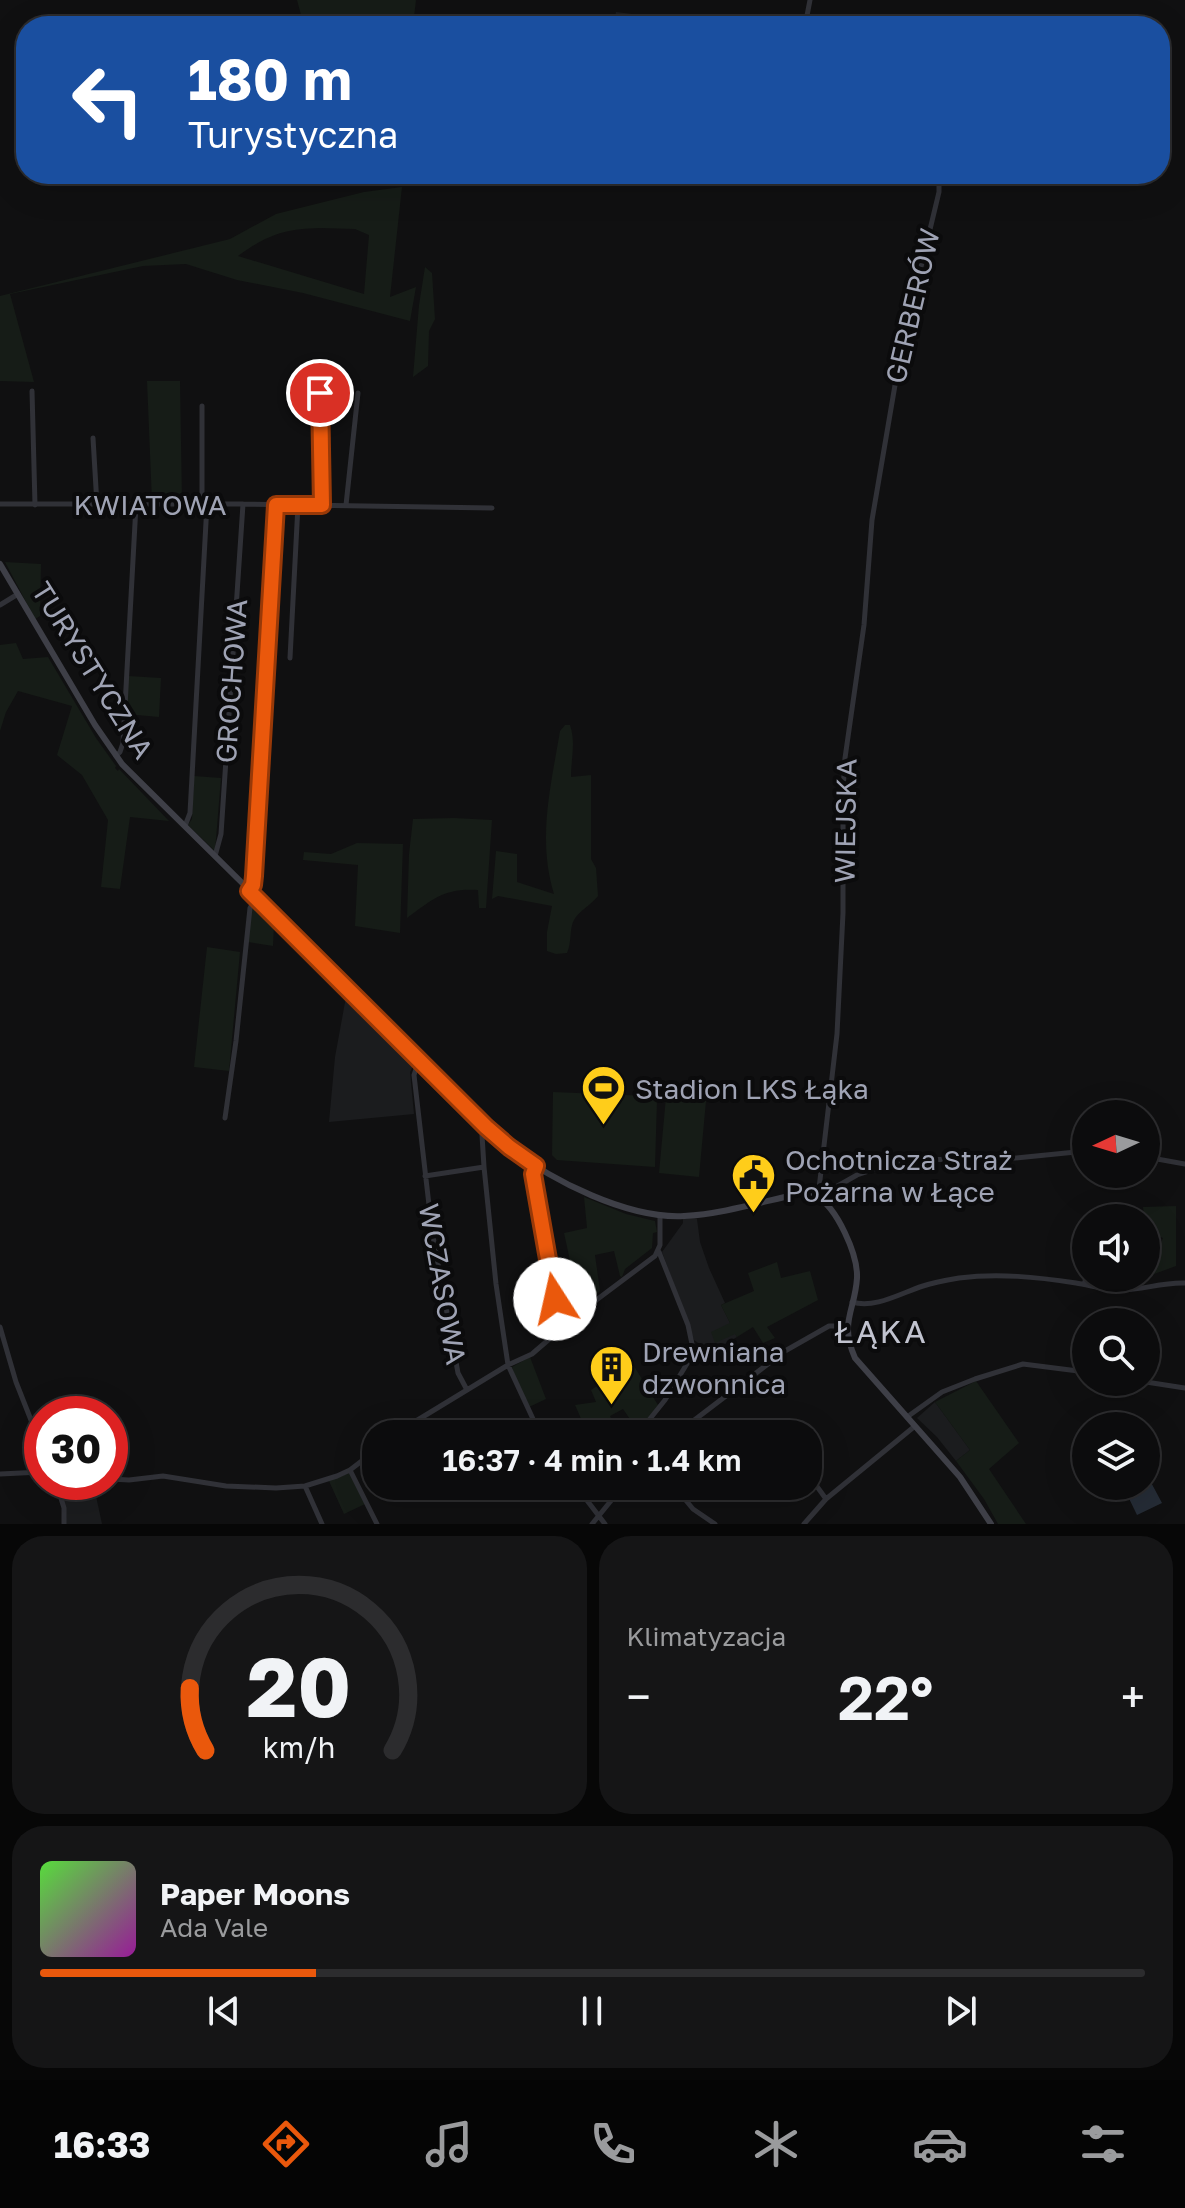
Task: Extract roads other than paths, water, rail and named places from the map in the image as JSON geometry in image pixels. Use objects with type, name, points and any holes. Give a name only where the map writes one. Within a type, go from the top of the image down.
[{"type":"main road","name":"TURYSTYCZNA","points":[[0,564],[116,756],[509,1147],[536,1166],[605,1200],[660,1215],[701,1214],[798,1194],[818,1197]]},
{"type":"main road","points":[[818,1197],[831,1209],[852,1253],[857,1278],[847,1326],[855,1358],[960,1477],[991,1524]]},
{"type":"street","name":"GERBERÓW","points":[[884,445],[908,315],[939,184]]},
{"type":"street","points":[[32,391],[35,505]]},
{"type":"street","points":[[320,393],[322,505]]},
{"type":"street","points":[[346,505],[358,393]]},
{"type":"street","points":[[184,827],[190,813],[205,504],[202,406]]},
{"type":"street","points":[[93,438],[97,505]]},
{"type":"street","name":"WIEJSKA","points":[[818,1197],[837,1034],[843,913],[845,758],[864,625],[872,520],[884,445]]},
{"type":"street","name":"KWIATOWA","points":[[0,504],[492,508]]},
{"type":"street","name":"GROCHOWA","points":[[214,856],[221,834],[243,504]]},
{"type":"street","points":[[116,756],[123,743],[136,505]]},
{"type":"street","points":[[249,891],[254,876],[276,505]]},
{"type":"street","points":[[290,658],[298,505]]},
{"type":"street","points":[[0,605],[18,594]]},
{"type":"street","points":[[225,1118],[250,908],[256,898]]},
{"type":"street","name":"WCZASOWA","points":[[421,1062],[414,1075],[432,1231],[458,1373],[467,1390]]},
{"type":"street","name":"WCZASOWA","points":[[486,1127],[482,1135],[484,1167],[508,1365],[534,1420]]},
{"type":"street","points":[[818,1197],[857,1175],[913,1160],[1015,1158],[1072,1152]]},
{"type":"street","points":[[1160,1160],[1185,1164]]},
{"type":"street","points":[[536,1166],[533,1174],[561,1330]]},
{"type":"street","name":"WCZASOWA","points":[[425,1176],[484,1167]]},
{"type":"street","points":[[649,1420],[688,1362],[692,1344],[688,1325],[659,1252],[660,1215]]},
{"type":"street","points":[[420,1420],[508,1365],[532,1354],[659,1252]]},
{"type":"street","points":[[852,1302],[874,1303],[925,1285],[962,1277],[1009,1275],[1072,1282]]},
{"type":"street","points":[[1160,1284],[1185,1283]]},
{"type":"street","points":[[695,1420],[796,1344],[829,1326],[847,1326]]},
{"type":"street","points":[[0,1327],[24,1402]]},
{"type":"street","points":[[907,1417],[942,1392],[1023,1364],[1072,1370]]},
{"type":"street","points":[[1160,1384],[1185,1388]]},
{"type":"street","points":[[804,1524],[826,1499],[915,1426]]},
{"type":"street","points":[[128,1480],[163,1476],[226,1486],[305,1486],[350,1470],[362,1461]]},
{"type":"street","points":[[350,1470],[377,1524]]},
{"type":"street","points":[[0,1474],[24,1473]]},
{"type":"street","points":[[305,1486],[322,1524]]},
{"type":"street","points":[[822,1493],[826,1499]]},
{"type":"street","points":[[62,1500],[64,1524]]},
{"type":"street","points":[[586,1500],[605,1524]]},
{"type":"street","points":[[592,1524],[612,1500]]},
{"type":"street","points":[[686,1500],[715,1524]]},
{"type":"place","name":"Stadion LKS Łąka","points":[[604,1127]]},
{"type":"place","name":"Ochotnicza Straż Pożarna w Łące","points":[[754,1214]]},
{"type":"place","name":"Drewniana dzwonnica","points":[[611,1406]]},
{"type":"district","name":"ŁĄKA","points":[[881,1331]]}]
